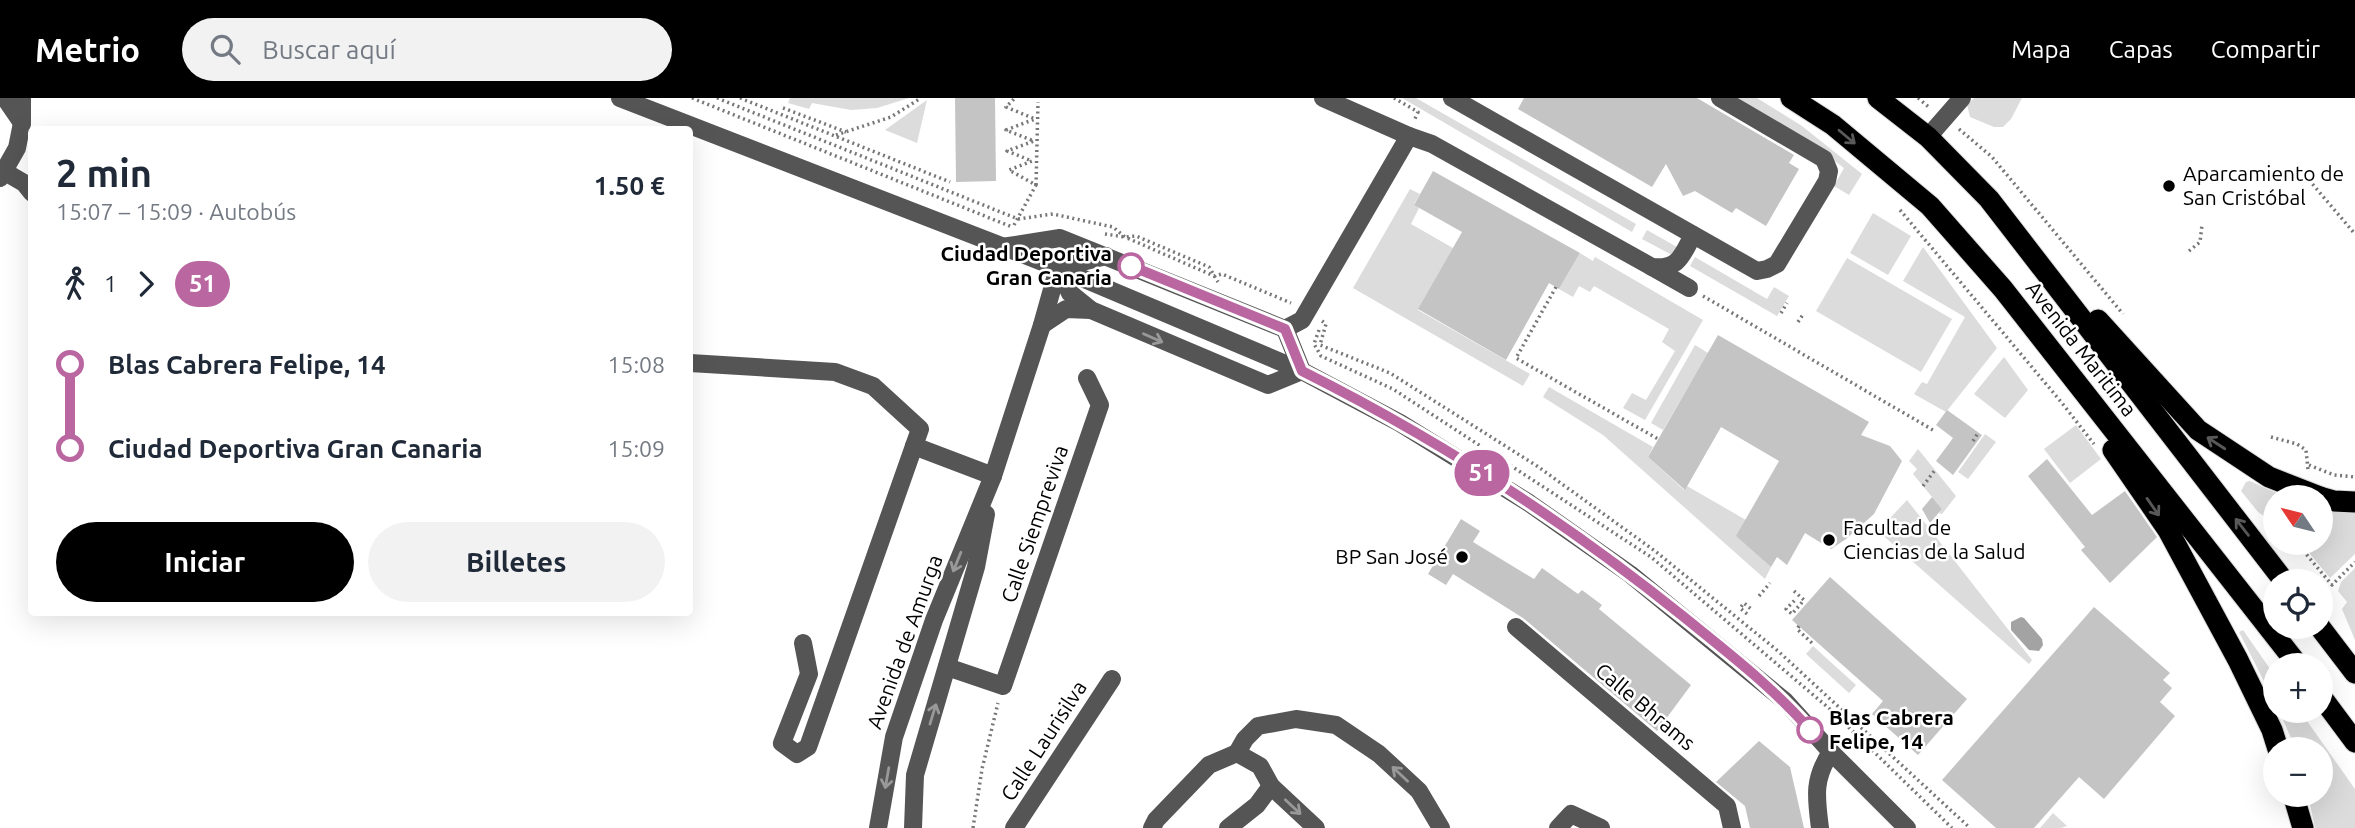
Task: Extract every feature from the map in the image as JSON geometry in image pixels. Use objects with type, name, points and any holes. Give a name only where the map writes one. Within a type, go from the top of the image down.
[{"type":"highway","name":"Avenida Maritima","points":[[1791,98],[1833,125],[1930,206],[2003,289],[2289,653]]},
{"type":"highway","name":"Avenida Maritima","points":[[1878,98],[1928,137],[1989,199],[2275,569]]},
{"type":"highway","points":[[1989,199],[2198,430],[2269,477],[2289,485]]},
{"type":"highway","points":[[2003,289],[2168,530],[2238,660],[2274,737]]},
{"type":"highway","points":[[2333,501],[2355,502]]},
{"type":"highway","points":[[2329,639],[2355,673]]},
{"type":"highway","points":[[2333,712],[2355,742]]},
{"type":"highway","points":[[2293,828],[2294,807]]},
{"type":"highway","points":[[2297,807],[2303,828]]},
{"type":"street","points":[[5,98],[22,123]]},
{"type":"street","points":[[22,98],[22,123],[17,148],[1,172],[24,183],[28,188]]},
{"type":"street","points":[[620,98],[692,126]]},
{"type":"street","points":[[1323,98],[1432,144],[1689,288]]},
{"type":"street","points":[[1452,98],[1757,271],[1768,269],[1777,264],[1827,181],[1829,171],[1824,159],[1720,98]]},
{"type":"street","points":[[1928,137],[1962,98]]},
{"type":"street","points":[[693,127],[1058,268],[1302,371],[1400,423],[1530,503],[1630,574],[1785,701],[1831,752],[1907,828]]},
{"type":"street","points":[[1302,371],[1302,320],[1409,136]]},
{"type":"street","points":[[1653,267],[1672,266],[1679,260],[1693,235]]},
{"type":"street","points":[[1001,247],[1060,238],[1285,329],[1302,371]]},
{"type":"street","points":[[1058,268],[1106,256]]},
{"type":"street","points":[[1058,268],[1070,293],[1091,310],[1268,385],[1302,371]]},
{"type":"street","name":"Avenida de Amurga","points":[[878,828],[894,737],[933,620],[993,476],[1058,268]]},
{"type":"street","points":[[1042,325],[1066,309],[1091,310]]},
{"type":"street","points":[[1285,329],[1302,320]]},
{"type":"street","points":[[693,363],[835,372],[873,386],[920,429],[808,747],[797,754],[782,743],[808,674],[803,643]]},
{"type":"street","name":"Calle Siempreviva","points":[[1003,686],[1100,405],[1087,378]]},
{"type":"street","points":[[914,446],[993,476]]},
{"type":"street","name":"Avenida de Amurga","points":[[913,828],[915,775],[976,567],[993,476]]},
{"type":"street","points":[[933,620],[950,615],[958,631]]},
{"type":"street","name":"Calle Bhrams","points":[[1516,627],[1727,806],[1732,828]]},
{"type":"street","points":[[947,667],[1003,686]]},
{"type":"street","name":"Calle Laurisilva","points":[[1014,828],[1112,679]]},
{"type":"street","points":[[1152,828],[1209,765],[1237,753],[1245,739],[1258,726],[1296,719],[1336,725],[1379,754],[1419,791],[1441,828]]},
{"type":"street","points":[[1820,828],[1817,783],[1822,766],[1831,752]]},
{"type":"street","points":[[1237,753],[1260,766],[1271,786],[1316,828]]},
{"type":"street","points":[[1228,828],[1257,805],[1271,786]]},
{"type":"street","points":[[1558,828],[1572,814],[1601,828]]},
{"type":"path","points":[[740,98],[950,182]]},
{"type":"path","points":[[834,136],[891,117],[921,98]]},
{"type":"path","points":[[1015,98],[1006,107],[1035,119],[1006,130],[1034,141],[1007,151],[1032,161],[1009,170],[1036,185]]},
{"type":"path","points":[[1918,98],[1992,157],[2124,316]]},
{"type":"path","points":[[1013,227],[1036,185],[1038,102]]},
{"type":"path","points":[[782,107],[846,132]]},
{"type":"path","points":[[2309,180],[2355,234]]},
{"type":"path","points":[[1893,202],[2096,446]]},
{"type":"path","points":[[2189,251],[2200,242],[2202,225]]},
{"type":"path","points":[[1556,287],[1516,358],[1658,439]]},
{"type":"path","points":[[1689,288],[1933,430]]},
{"type":"path","points":[[1782,313],[1787,303]]},
{"type":"path","points":[[1798,322],[1804,313]]},
{"type":"path","points":[[1973,441],[1978,433]]},
{"type":"path","points":[[2271,437],[2297,444],[2306,450],[2312,485]]},
{"type":"path","points":[[2309,465],[2334,475],[2355,477]]},
{"type":"path","points":[[1923,486],[1935,470]]},
{"type":"path","points":[[2307,555],[2332,585],[2355,562]]},
{"type":"path","points":[[1759,596],[1770,583]]},
{"type":"path","points":[[1794,591],[1804,600],[1792,614],[1786,610],[1795,600]]},
{"type":"path","points":[[1747,614],[1740,608],[1744,603],[1751,609]]},
{"type":"path","points":[[1799,626],[1797,629],[1812,643]]},
{"type":"path","points":[[973,828],[982,769],[1003,686]]},
{"type":"shaded area","points":[[790,98],[909,98],[877,108],[851,110],[812,103],[809,109],[788,103]]},
{"type":"shaded area","points":[[1402,98],[1416,98],[1636,224],[1632,232]]},
{"type":"shaded area","points":[[1736,98],[1757,98],[1802,126],[1862,174],[1849,195],[1834,186],[1844,168],[1812,144]]},
{"type":"shaded area","points":[[1974,98],[2022,98],[2011,119],[2003,127],[1994,127],[1970,117],[1967,105]]},
{"type":"shaded area","points":[[927,100],[917,143],[885,130]]},
{"type":"shaded area","points":[[1410,189],[1420,194],[1414,204],[1419,208],[1411,224],[1453,248],[1418,310],[1530,374],[1523,386],[1353,288]]},
{"type":"shaded area","points":[[1873,213],[1911,236],[1888,275],[1850,253]]},
{"type":"shaded area","points":[[1647,230],[1677,247],[1672,255],[1642,239]]},
{"type":"shaded area","points":[[1923,247],[1997,348],[1946,412],[1914,394],[1922,382],[1927,384],[1965,317],[1903,281]]},
{"type":"shaded area","points":[[1580,253],[1593,261],[1595,257],[1703,320],[1645,420],[1623,408],[1632,393],[1646,400],[1675,351],[1662,342],[1669,329],[1594,286],[1590,292],[1579,286],[1573,297],[1559,289]]},
{"type":"shaded area","points":[[1695,257],[1767,299],[1774,287],[1789,296],[1777,316],[1690,266]]},
{"type":"shaded area","points":[[1847,258],[1952,319],[1921,372],[1816,311]]},
{"type":"shaded area","points":[[1695,345],[1708,353],[1663,430],[1651,423]]},
{"type":"shaded area","points":[[2004,357],[2028,390],[2005,418],[1974,394]]},
{"type":"shaded area","points":[[1549,387],[1653,447],[1648,457],[1684,490],[1687,486],[1746,520],[1737,536],[1771,567],[1765,579],[1603,435],[1543,397]]},
{"type":"shaded area","points":[[2076,425],[2101,459],[2070,483],[2044,449]]},
{"type":"shaded area","points":[[1985,434],[1996,442],[1968,479],[1958,472]]},
{"type":"shaded area","points":[[1918,449],[1956,496],[1942,514],[1939,513],[1942,509],[1913,474],[1917,469],[1909,461]]},
{"type":"shaded area","points":[[2246,482],[2263,487],[2263,516],[2241,491]]},
{"type":"shaded area","points":[[1907,500],[2032,660],[2029,664],[1878,531]]},
{"type":"shaded area","points":[[2333,509],[2355,512],[2355,554],[2333,575],[2333,569],[2323,569],[2311,555],[2333,555]]},
{"type":"shaded area","points":[[2355,568],[2355,640],[2342,609],[2347,602],[2338,591],[2341,582]]},
{"type":"shaded area","points":[[2021,617],[2042,639],[2043,645],[2039,651],[2029,650],[2011,630],[2011,622]]},
{"type":"shaded area","points":[[2243,630],[2263,659],[2263,679],[2239,632]]},
{"type":"shaded area","points":[[1813,646],[1856,685],[1849,693],[1806,654]]},
{"type":"shaded area","points":[[2284,723],[2308,723],[2318,737],[2291,737]]},
{"type":"shaded area","points":[[2333,758],[2355,789],[2355,828],[2315,828],[2311,807],[2333,807]]},
{"type":"shaded area","points":[[2053,813],[2067,826],[2040,828]]},
{"type":"building","points":[[955,98],[995,98],[996,181],[956,182]]},
{"type":"building","points":[[1524,98],[1697,98],[1794,155],[1789,163],[1799,169],[1766,226],[1736,208],[1732,213],[1695,191],[1683,196],[1666,164],[1652,187],[1518,109]]},
{"type":"building","points":[[1433,171],[1580,253],[1559,289],[1549,283],[1506,360],[1418,309],[1462,232],[1414,205]]},
{"type":"building","points":[[1718,335],[1869,422],[1861,435],[1890,446],[1902,461],[1874,514],[1831,549],[1805,533],[1787,565],[1777,557],[1771,567],[1736,536],[1779,461],[1721,427],[1685,490],[1648,457]]},
{"type":"building","points":[[1947,410],[1982,435],[1953,475],[1936,461],[1953,438],[1936,425]]},
{"type":"building","points":[[2047,459],[2092,515],[2125,491],[2157,537],[2110,583],[2081,550],[2085,547],[2028,476]]},
{"type":"building","points":[[1932,497],[1942,509],[1930,523],[1922,509]]},
{"type":"building","points":[[1461,519],[1480,531],[1473,542],[1534,579],[1542,568],[1578,594],[1582,590],[1602,605],[1599,609],[1691,685],[1657,731],[1523,618],[1453,574],[1446,585],[1428,574]]},
{"type":"building","points":[[1830,577],[1967,699],[1918,755],[1872,714],[1883,701],[1792,620]]},
{"type":"building","points":[[2094,607],[2170,673],[2163,680],[2172,688],[2160,702],[2175,716],[2104,799],[2079,777],[2034,828],[1996,828],[1942,780]]},
{"type":"building","points":[[1759,741],[1790,767],[1804,828],[1750,828],[1745,806],[1716,782]]},
{"type":"bus line","name":"51","points":[[1131,266],[1285,329],[1302,371],[1400,423],[1530,503],[1584,540],[1759,678],[1785,701],[1810,730]]},
{"type":"place","name":"Aparcamiento de San Cristóbal","points":[[2169,186]]},
{"type":"place","name":"Ciudad Deportiva Gran Canaria","points":[[1131,266]]},
{"type":"place","name":"Facultad de Ciencias de la Salud","points":[[1829,540]]},
{"type":"place","name":"BP San José","points":[[1462,557]]},
{"type":"place","name":"Blas Cabrera Felipe, 14","points":[[1810,730]]}]
